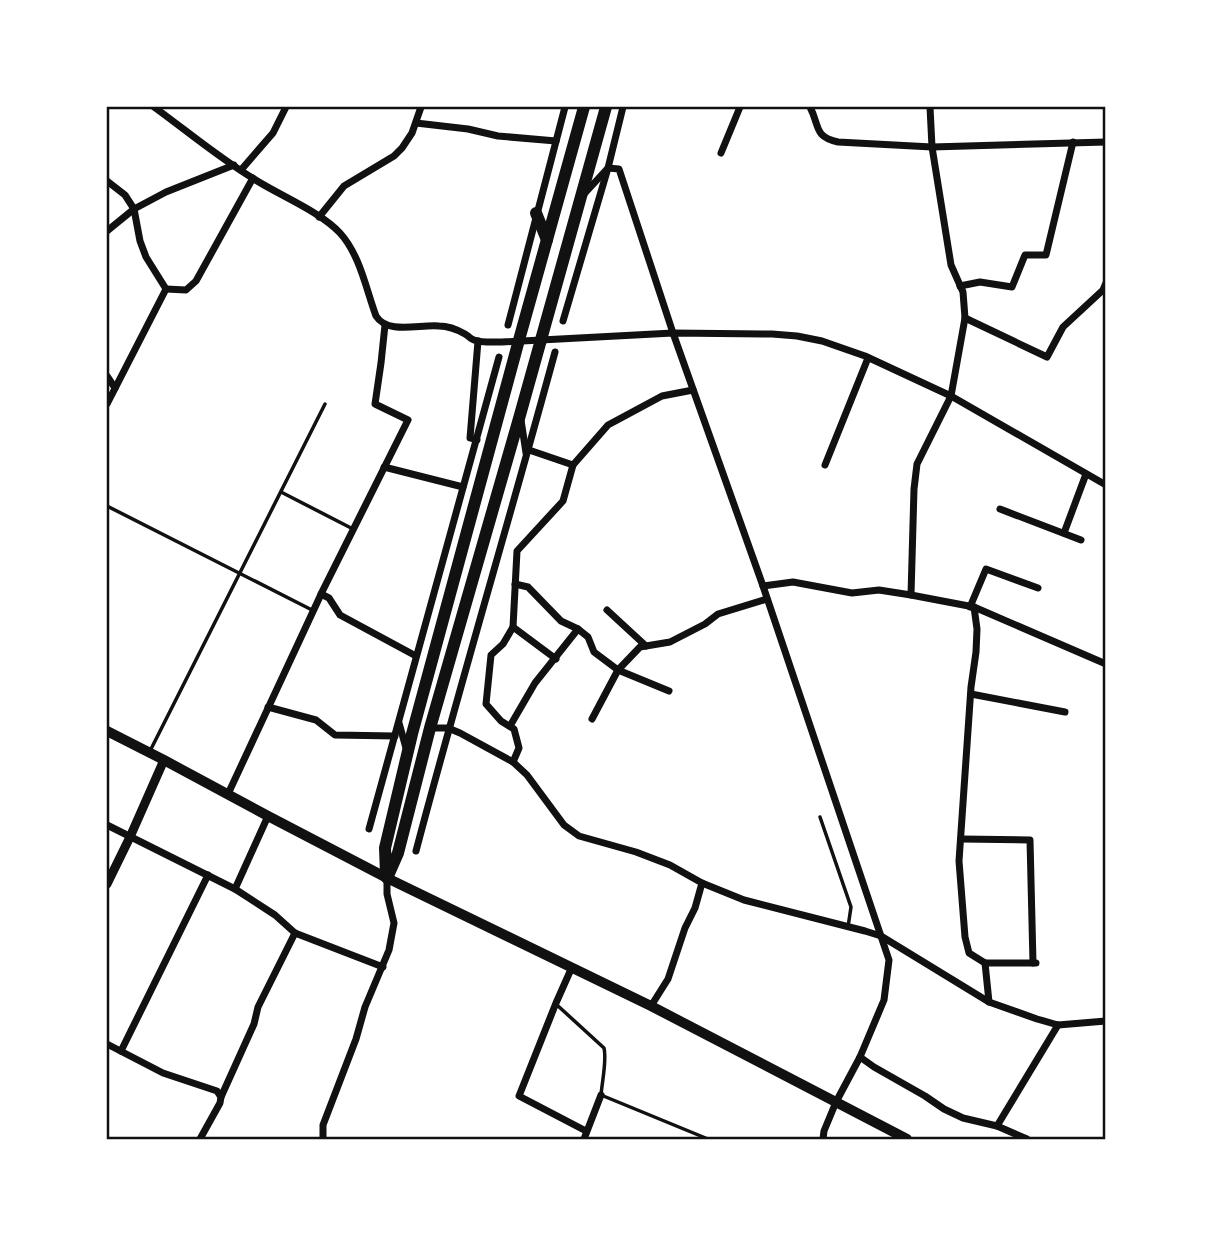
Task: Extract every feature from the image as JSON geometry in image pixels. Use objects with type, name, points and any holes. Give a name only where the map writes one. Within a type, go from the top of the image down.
[{"type":"highway","points":[[387,878],[385,848],[407,752],[584,107]]},
{"type":"highway","points":[[387,878],[398,853],[430,728],[606,107]]},
{"type":"highway","points":[[536,212],[547,240]]},
{"type":"main road","points":[[107,732],[387,878],[651,1006],[907,1139]]},
{"type":"street","points":[[154,107],[238,168],[327,221],[341,234],[354,255],[376,316],[385,325],[440,326],[466,334],[478,341],[502,342],[673,333],[797,335],[868,358],[951,397],[1106,485]]},
{"type":"street","points":[[107,231],[134,209],[166,192],[238,168],[273,133],[286,107]]},
{"type":"street","points":[[319,217],[344,186],[394,156],[408,141],[421,107]]},
{"type":"street","points":[[508,326],[565,107]]},
{"type":"street","points":[[563,321],[623,107]]},
{"type":"street","points":[[720,152],[740,107]]},
{"type":"street","points":[[810,107],[818,134],[827,140],[838,142],[932,147],[1106,142]]},
{"type":"street","points":[[911,595],[917,464],[951,397],[965,318],[963,292],[951,265],[932,147],[930,107]]},
{"type":"street","points":[[416,123],[468,129],[498,136],[556,141]]},
{"type":"street","points":[[960,286],[980,282],[1012,287],[1025,255],[1046,255],[1073,142]]},
{"type":"street","points":[[582,197],[608,168]]},
{"type":"street","points":[[608,168],[619,169],[889,960],[884,1000],[860,1057],[836,1102],[823,1139]]},
{"type":"street","points":[[166,289],[186,290],[197,281],[253,178]]},
{"type":"street","points":[[107,181],[125,195],[134,209],[146,257],[166,289]]},
{"type":"street","points":[[965,318],[1047,357],[1063,327],[1106,283]]},
{"type":"street","points":[[107,404],[166,289]]},
{"type":"street","points":[[228,794],[321,594],[408,421],[375,404],[385,325]]},
{"type":"street","points":[[477,440],[470,438],[478,341]]},
{"type":"street","points":[[416,850],[555,352]]},
{"type":"street","points":[[369,829],[499,357]]},
{"type":"street","points":[[825,465],[868,358]]},
{"type":"street","points":[[107,376],[115,388]]},
{"type":"street","points":[[513,762],[519,748],[514,729],[501,721],[486,704],[491,656],[503,644],[513,627],[517,551],[563,501],[573,465],[608,425],[662,396],[693,390]]},
{"type":"street","points":[[520,415],[528,454]]},
{"type":"street","points":[[528,454],[573,465]]},
{"type":"street","points":[[463,490],[486,466]]},
{"type":"street","points":[[384,467],[463,490]]},
{"type":"street","points":[[1064,533],[1086,474]]},
{"type":"street","points":[[1000,509],[1081,540]]},
{"type":"street","points":[[961,839],[1030,841],[1035,963],[985,963],[969,953],[958,861],[977,629],[972,607],[986,569],[1038,587]]},
{"type":"street","points":[[763,586],[793,582],[852,593],[879,590],[972,607],[1106,664]]},
{"type":"street","points":[[515,584],[528,587],[561,621],[579,629],[588,637],[594,652],[618,670],[669,691]]},
{"type":"street","points":[[321,594],[329,598],[340,615],[416,656]]},
{"type":"street","points":[[592,719],[618,670],[640,647],[670,642],[718,614],[767,599]]},
{"type":"street","points":[[607,610],[646,646]]},
{"type":"street","points":[[513,627],[556,659]]},
{"type":"street","points":[[510,726],[536,683],[579,629]]},
{"type":"street","points":[[971,694],[1065,712]]},
{"type":"street","points":[[268,707],[316,720],[335,735],[395,736]]},
{"type":"street","points":[[399,720],[407,752]]},
{"type":"street","points":[[430,728],[448,728],[513,762],[527,775],[565,825],[579,836],[670,865],[702,883],[744,900],[881,936],[989,1002],[1037,1019],[1058,1024],[1106,1019]]},
{"type":"street","points":[[107,884],[164,760]]},
{"type":"street","points":[[235,889],[268,816]]},
{"type":"street","points":[[107,825],[235,889],[275,915],[295,933],[383,967]]},
{"type":"street","points":[[121,1051],[208,875]]},
{"type":"street","points":[[323,1139],[323,1125],[356,1039],[365,1007],[389,950],[394,923],[387,894],[387,878]]},
{"type":"street","points":[[651,1006],[668,979],[702,883]]},
{"type":"street","points":[[200,1139],[254,1024],[258,1007],[295,933]]},
{"type":"street","points":[[985,963],[989,1002]]},
{"type":"street","points":[[572,967],[519,1096],[585,1135],[601,1096]]},
{"type":"street","points":[[997,1126],[1058,1024]]},
{"type":"street","points":[[107,1044],[163,1073],[217,1091],[221,1097]]},
{"type":"street","points":[[860,1057],[944,1109],[1027,1139]]},
{"type":"lane","points":[[149,752],[325,404]]},
{"type":"lane","points":[[281,492],[354,529]]},
{"type":"lane","points":[[107,506],[314,611]]},
{"type":"lane","points":[[820,817],[851,907],[848,927]]},
{"type":"lane","points":[[556,1003],[604,1048],[606,1056],[601,1096],[708,1139]]}]
